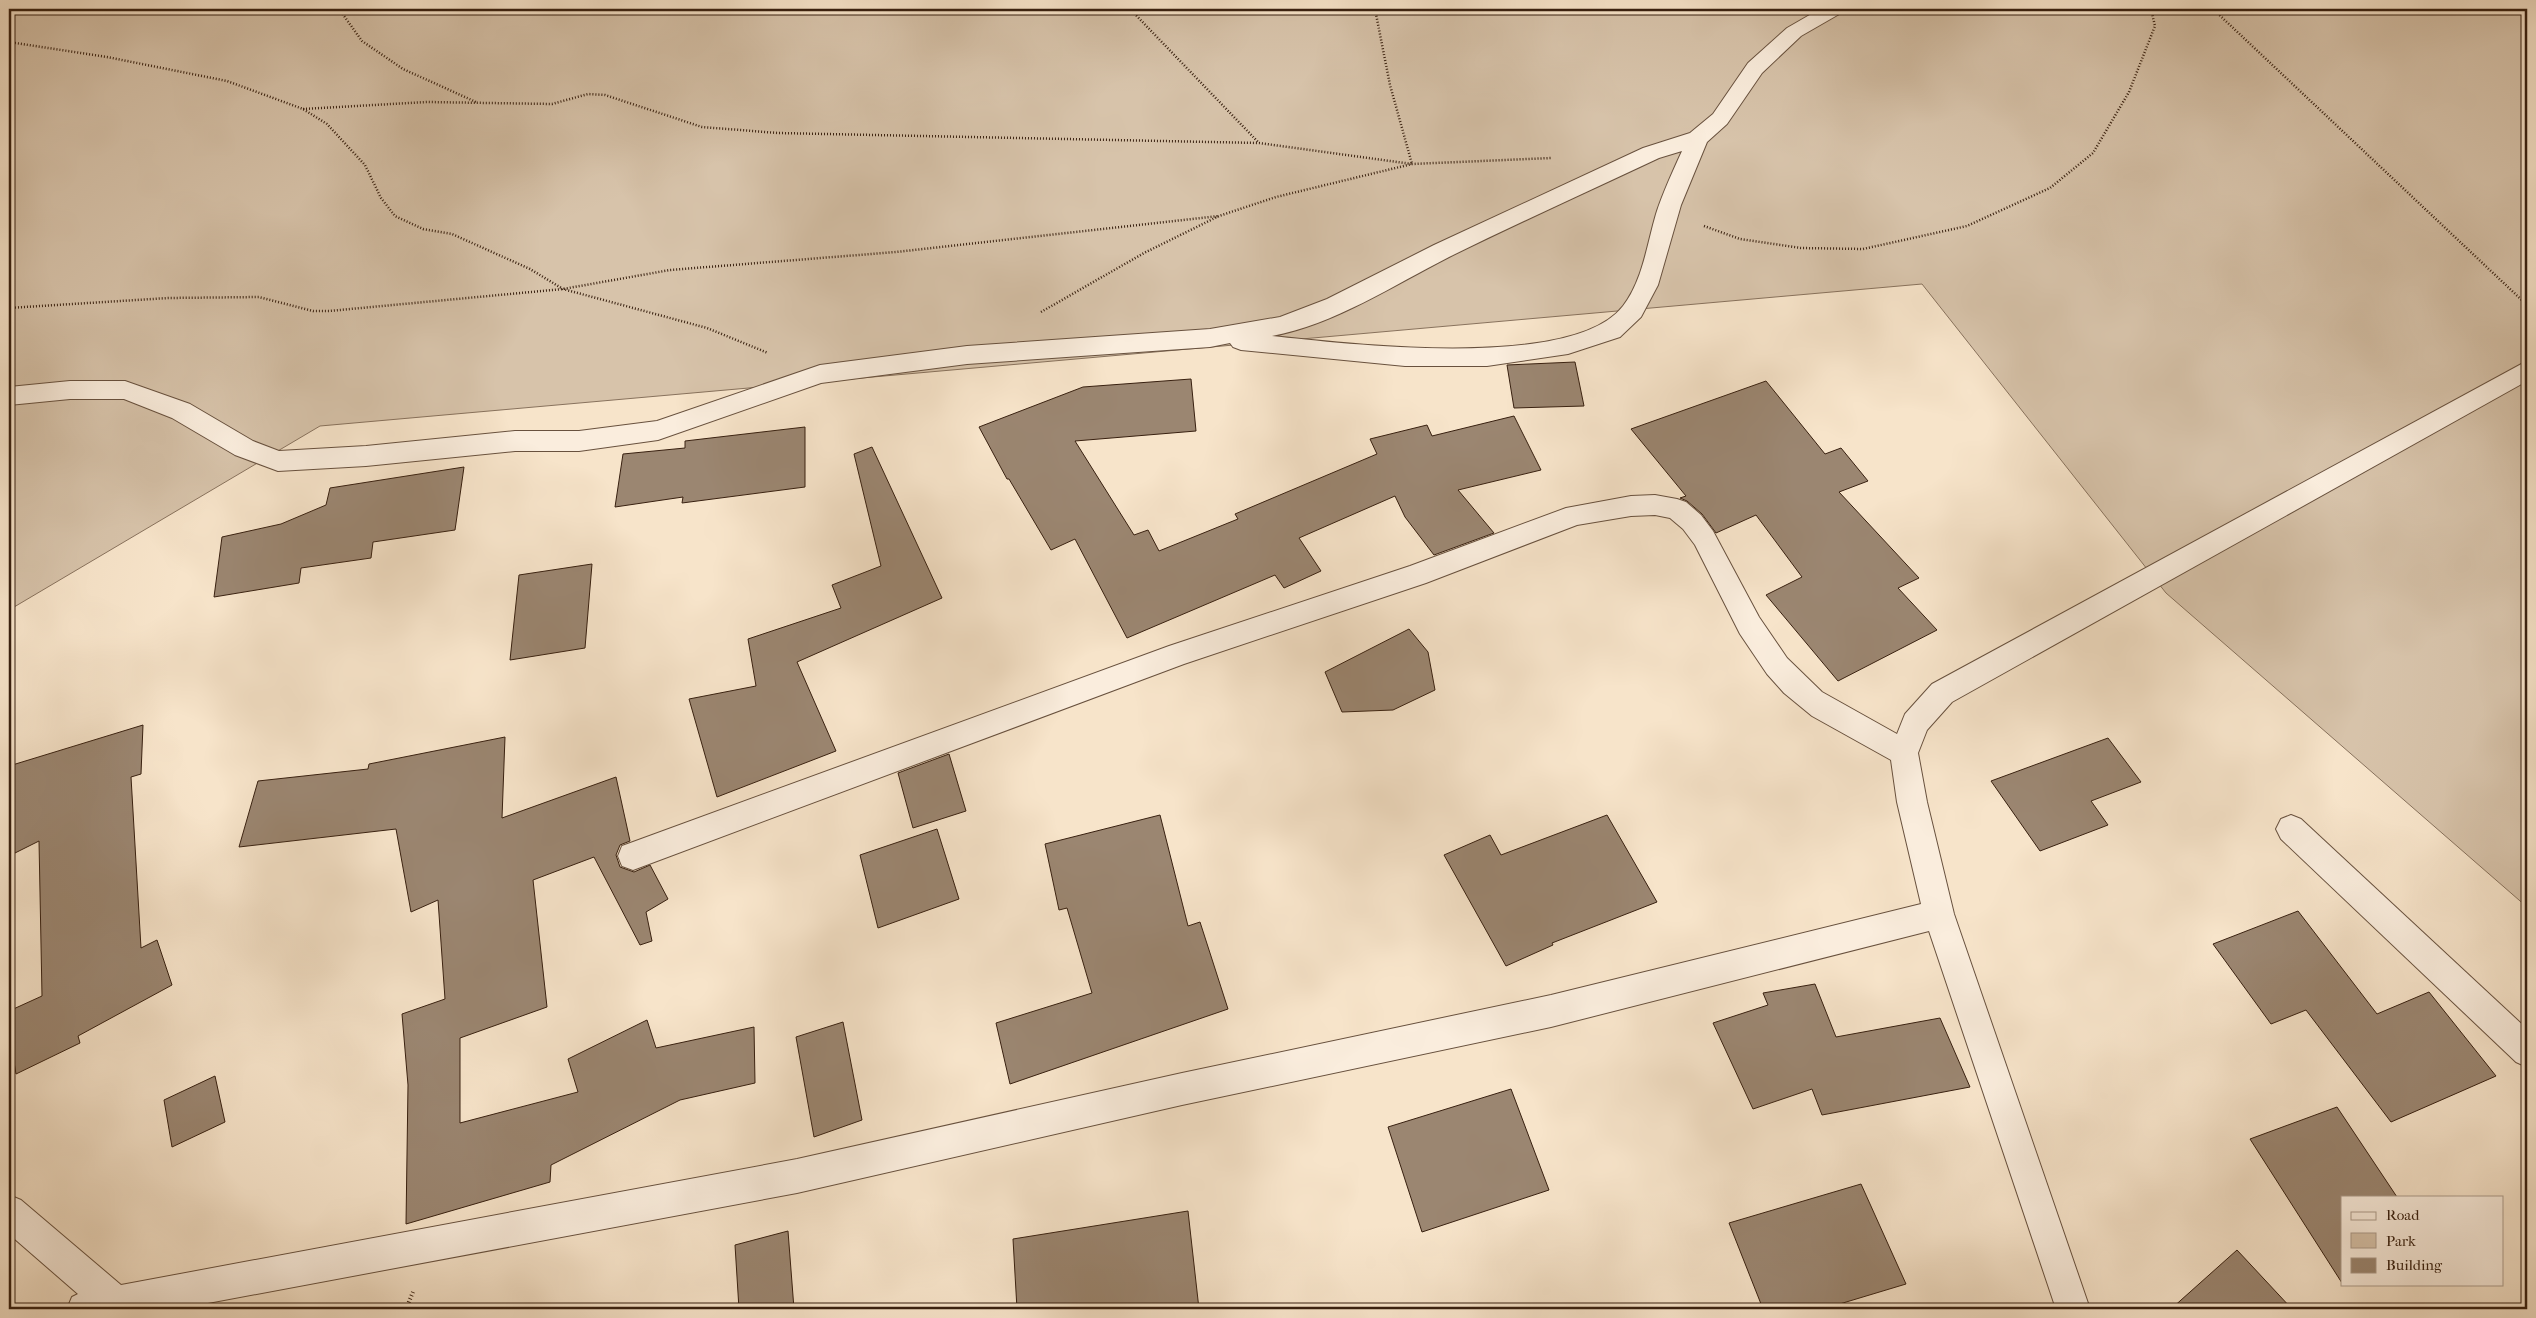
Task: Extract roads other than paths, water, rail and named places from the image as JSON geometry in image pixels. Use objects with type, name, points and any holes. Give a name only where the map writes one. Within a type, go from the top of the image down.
[{"type":"street","points":[[9,396],[70,390],[126,390],[181,411],[244,448],[278,461],[366,456],[515,441],[579,441],[658,430],[820,374],[967,354],[1210,338],[1283,325],[1335,305],[1651,153],[1698,138],[1720,119],[1755,68],[1794,32],[1834,9]]},
{"type":"street","points":[[1210,338],[1334,352],[1435,359],[1544,351],[1592,340],[1622,323],[1638,301],[1648,281],[1668,213],[1698,138]]},
{"type":"street","points":[[2073,1309],[1940,914],[1912,802],[1904,753],[1915,723],[1942,693],[2527,370]]},
{"type":"street","points":[[634,856],[1179,654],[1417,575],[1575,515],[1631,506],[1655,505],[1677,510],[1692,522],[1704,538],[1764,651],[1787,680],[1813,702],[1904,753]]},
{"type":"street","points":[[2291,829],[2527,1051]]},
{"type":"street","points":[[9,1212],[100,1306],[797,1176],[1182,1089],[1551,1011],[1940,914]]}]
